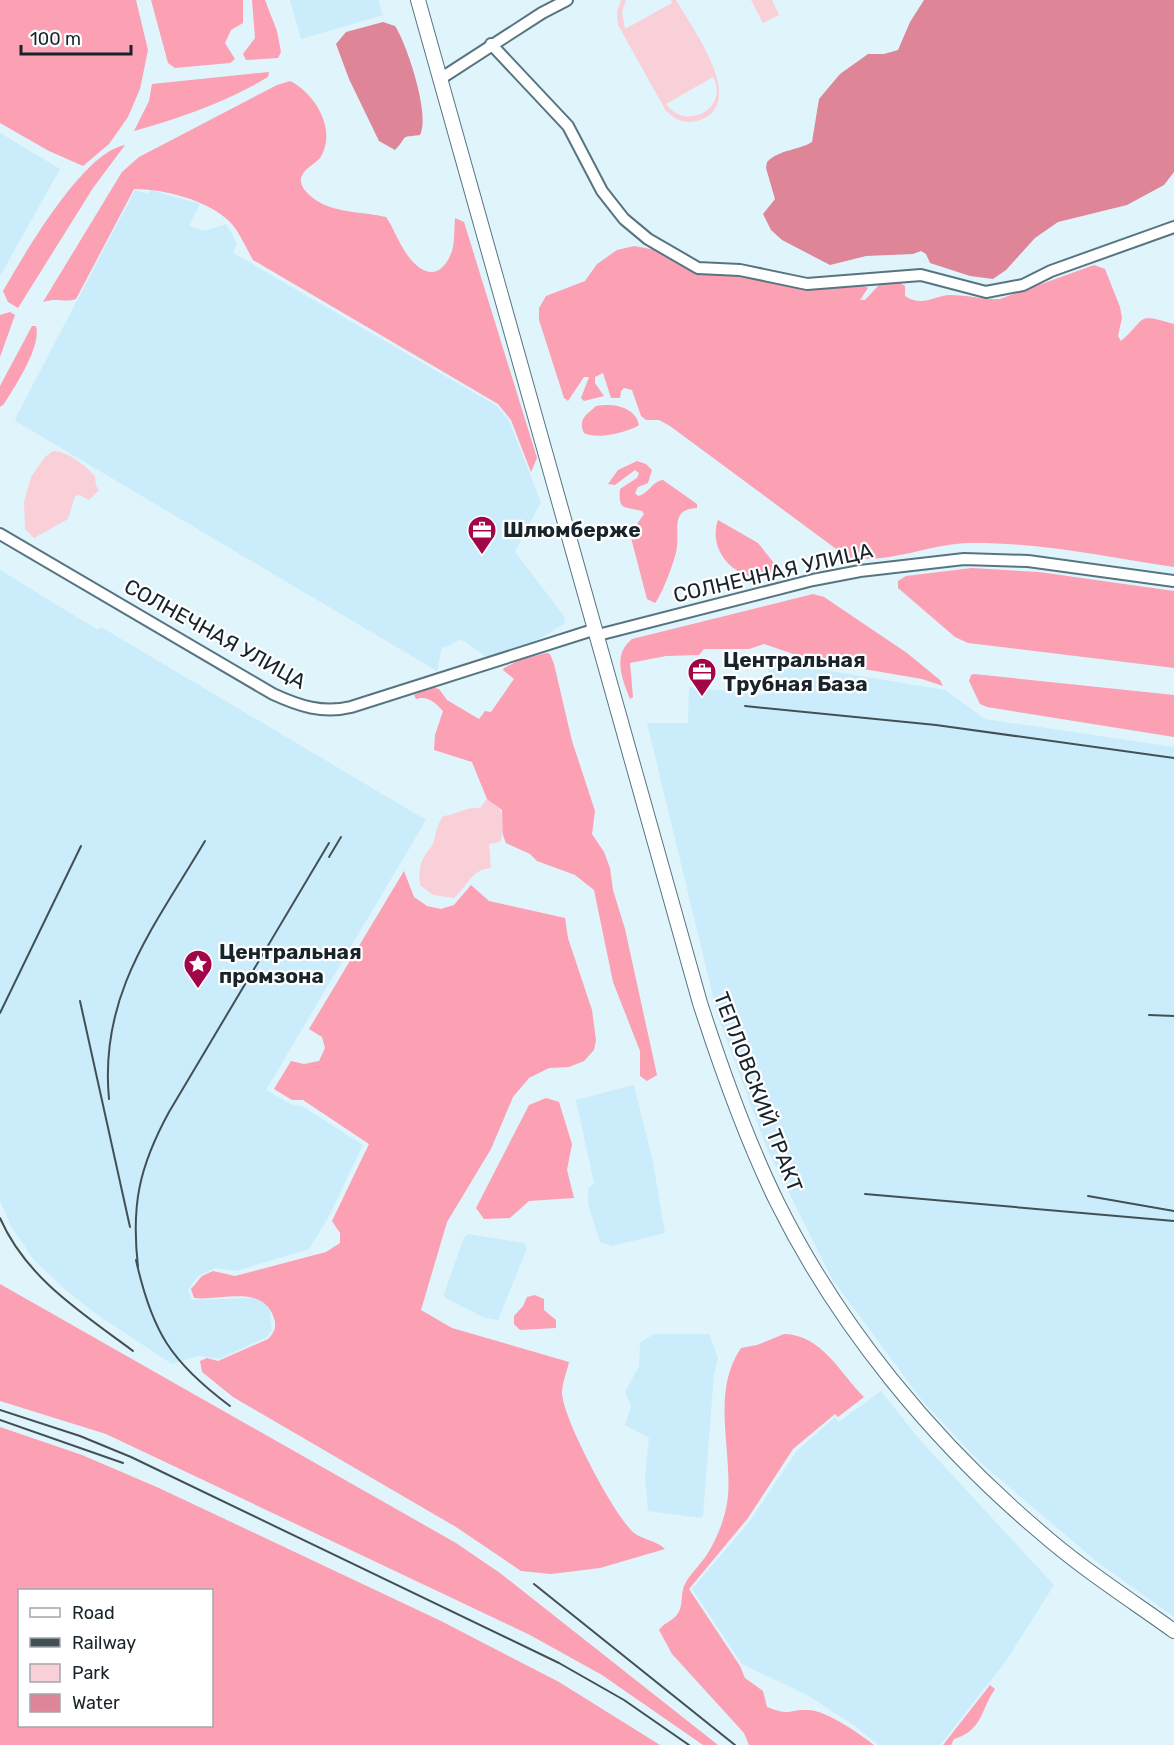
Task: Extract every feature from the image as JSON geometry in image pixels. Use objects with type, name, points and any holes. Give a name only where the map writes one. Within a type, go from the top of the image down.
[{"type":"main road","name":"ТЕПЛОВСКИЙ ТРАКТ","points":[[418,0],[710,1033],[756,1154],[799,1244],[836,1303],[880,1363],[954,1451],[1008,1504],[1059,1548],[1174,1631]]},
{"type":"street","points":[[440,79],[491,44],[567,0]]},
{"type":"street","points":[[491,44],[568,126],[602,191],[618,212],[648,239],[698,267],[734,269],[807,284],[921,276],[986,292],[1023,285],[1051,271],[1174,227]]},
{"type":"street","name":"СОЛНЕЧНАЯ УЛИЦА","points":[[0,534],[273,694],[313,709],[335,710],[597,632],[813,580],[860,571],[964,559],[1028,561],[1174,581]]},
{"type":"shaded area","points":[[0,0],[136,0],[148,50],[140,89],[128,117],[109,144],[83,166],[49,151],[0,123]]},
{"type":"shaded area","points":[[151,0],[243,0],[243,23],[231,30],[225,43],[235,59],[230,63],[175,68],[168,63]]},
{"type":"shaded area","points":[[252,0],[265,0],[277,31],[281,52],[278,58],[246,60],[243,54],[255,38]]},
{"type":"shaded area","points":[[290,0],[378,0],[383,15],[301,39]]},
{"type":"shaded area","points":[[269,72],[268,77],[220,102],[134,131],[149,101],[152,84]]},
{"type":"shaded area","points":[[290,81],[308,94],[325,125],[325,147],[320,158],[307,169],[301,178],[304,189],[313,198],[326,206],[386,217],[410,258],[416,265],[429,272],[442,268],[452,251],[455,218],[464,222],[537,458],[531,472],[511,420],[498,404],[253,260],[231,223],[211,208],[186,197],[159,191],[134,189],[76,299],[43,302],[122,172],[139,157],[277,85]]},
{"type":"shaded area","points":[[0,133],[60,169],[0,276]]},
{"type":"shaded area","points":[[125,145],[93,188],[18,308],[8,302],[3,291],[56,207],[91,166],[109,152]]},
{"type":"shaded area","points":[[135,190],[148,194],[150,190],[200,204],[189,226],[205,231],[226,224],[237,243],[233,253],[497,406],[509,421],[541,502],[515,552],[564,616],[565,623],[531,644],[486,657],[461,639],[444,648],[442,646],[437,671],[17,422],[15,419]]},
{"type":"shaded area","points":[[634,246],[662,251],[732,273],[817,288],[864,286],[868,288],[860,300],[865,300],[879,285],[898,282],[905,286],[905,296],[917,301],[951,295],[1000,299],[1094,265],[1105,269],[1120,307],[1122,318],[1118,336],[1121,341],[1142,320],[1147,318],[1174,324],[1174,567],[1072,551],[995,543],[954,544],[878,558],[847,557],[670,426],[659,420],[646,420],[641,416],[632,390],[624,388],[620,398],[611,398],[603,373],[595,377],[595,383],[604,396],[584,401],[581,398],[589,377],[584,377],[568,401],[564,398],[539,320],[539,308],[546,296],[585,281],[597,264],[617,250]]},
{"type":"shaded area","points":[[10,312],[15,315],[0,357],[0,315]]},
{"type":"shaded area","points":[[32,326],[36,326],[37,334],[31,355],[4,404],[0,407],[0,386]]},
{"type":"shaded area","points":[[596,406],[622,407],[633,414],[639,425],[612,434],[596,436],[584,433],[583,421]]},
{"type":"shaded area","points":[[637,461],[646,464],[652,470],[648,483],[638,487],[635,493],[638,496],[663,480],[697,504],[697,508],[689,509],[680,516],[674,558],[665,585],[655,603],[647,599],[630,534],[644,514],[642,511],[624,507],[620,501],[620,489],[637,478],[639,473],[635,470],[615,485],[608,484],[618,470]]},
{"type":"shaded area","points":[[718,520],[758,543],[781,572],[768,577],[755,577],[743,574],[732,567],[718,546],[716,534]]},
{"type":"shaded area","points":[[972,568],[1039,572],[1174,591],[1174,668],[968,643],[955,637],[898,588],[898,581],[906,576]]},
{"type":"shaded area","name":"Центральная промзона","points":[[0,570],[98,630],[101,627],[426,820],[266,1090],[292,1105],[302,1106],[363,1145],[328,1218],[309,1249],[236,1271],[215,1268],[198,1276],[188,1290],[192,1300],[252,1298],[262,1300],[269,1307],[272,1330],[267,1337],[219,1359],[198,1356],[172,1364],[99,1316],[67,1291],[34,1260],[12,1228],[0,1201]]},
{"type":"shaded area","points":[[813,594],[824,597],[907,653],[940,680],[943,686],[922,679],[811,660],[764,644],[749,649],[704,649],[699,655],[666,656],[630,663],[633,697],[630,699],[620,668],[620,660],[626,645],[632,639]]},
{"type":"shaded area","points":[[550,654],[554,664],[572,741],[595,811],[592,834],[604,852],[610,868],[613,890],[625,929],[657,1075],[647,1081],[640,1076],[640,1051],[613,982],[594,890],[575,875],[537,861],[530,854],[506,843],[503,835],[502,810],[487,799],[472,762],[434,750],[435,735],[443,711],[431,700],[416,699],[414,695],[431,687],[439,689],[447,700],[479,719],[485,711],[491,712],[514,679],[503,670],[504,668],[521,659]]},
{"type":"shaded area","points":[[770,661],[945,690],[985,719],[1174,747],[1174,1617],[1096,1561],[981,1463],[924,1403],[832,1279],[767,1149],[718,1017],[647,723],[688,723],[689,687],[764,695]]},
{"type":"shaded area","points":[[971,675],[1174,695],[1174,737],[987,707],[980,704],[969,681]]},
{"type":"shaded area","points":[[404,871],[414,897],[427,906],[441,909],[454,905],[471,885],[489,901],[565,918],[568,938],[592,1010],[596,1040],[594,1050],[584,1061],[569,1067],[549,1068],[529,1078],[513,1097],[491,1149],[447,1222],[421,1310],[452,1328],[569,1362],[562,1393],[571,1423],[591,1466],[614,1507],[633,1532],[665,1549],[600,1568],[551,1574],[521,1571],[456,1527],[233,1397],[202,1372],[200,1361],[207,1358],[218,1361],[268,1339],[275,1324],[269,1308],[261,1301],[240,1296],[194,1298],[191,1289],[202,1276],[213,1271],[235,1276],[326,1252],[340,1243],[340,1233],[332,1221],[369,1144],[303,1100],[292,1100],[274,1089],[291,1061],[304,1064],[319,1061],[325,1048],[322,1037],[309,1029]]},
{"type":"shaded area","points":[[634,1085],[652,1157],[665,1233],[612,1246],[600,1242],[588,1204],[588,1189],[594,1183],[576,1100]]},
{"type":"shaded area","points":[[546,1098],[559,1102],[572,1144],[567,1170],[574,1198],[529,1201],[510,1218],[484,1219],[476,1208],[529,1105]]},
{"type":"shaded area","points":[[468,1234],[524,1243],[527,1248],[498,1320],[485,1318],[445,1298],[444,1294],[464,1237]]},
{"type":"shaded area","points":[[0,1284],[456,1543],[500,1573],[718,1745],[703,1745],[602,1675],[530,1635],[106,1434],[0,1401]]},
{"type":"shaded area","points":[[535,1295],[544,1299],[544,1310],[556,1320],[556,1328],[520,1330],[514,1324],[514,1316],[527,1297]]},
{"type":"shaded area","points":[[654,1334],[709,1334],[718,1358],[714,1373],[703,1516],[700,1518],[648,1511],[645,1477],[649,1438],[625,1425],[631,1406],[625,1392],[639,1366],[640,1343]]},
{"type":"shaded area","points":[[784,1334],[797,1336],[819,1348],[829,1356],[864,1397],[838,1417],[835,1414],[793,1449],[748,1518],[689,1589],[740,1666],[745,1678],[763,1691],[767,1707],[781,1712],[808,1710],[824,1714],[852,1729],[874,1745],[749,1745],[744,1733],[672,1654],[659,1630],[678,1613],[684,1586],[710,1549],[725,1512],[728,1478],[725,1402],[732,1365],[741,1348],[757,1345]]},
{"type":"shaded area","points":[[881,1391],[920,1440],[1054,1585],[1006,1661],[940,1745],[878,1745],[855,1726],[807,1695],[742,1664],[692,1589],[750,1521],[796,1452],[835,1417],[839,1422]]},
{"type":"shaded area","points":[[0,1427],[82,1455],[159,1488],[441,1621],[559,1682],[660,1745],[0,1745]]},
{"type":"shaded area","points":[[990,1685],[995,1689],[976,1725],[954,1739],[951,1745],[943,1745]]},
{"type":"green space","points":[[621,0],[626,0],[622,12],[625,29],[672,3],[671,0],[676,0],[712,64],[718,82],[719,98],[714,111],[700,120],[686,122],[673,117],[666,111],[618,25],[617,12]],"holes":[[[713,77],[717,88],[716,98],[711,107],[694,116],[684,116],[674,112],[666,104]]]},
{"type":"green space","points":[[751,0],[772,0],[779,15],[763,23]]},
{"type":"green space","points":[[53,451],[76,459],[95,476],[99,490],[89,500],[80,495],[75,496],[68,519],[34,538],[25,529],[24,502],[31,477],[45,457]]},
{"type":"green space","points":[[487,799],[498,807],[504,823],[500,842],[489,844],[491,868],[474,875],[454,898],[433,895],[420,885],[420,872],[422,860],[433,844],[441,819],[443,816],[471,808],[480,808]]},
{"type":"water","points":[[924,0],[1174,0],[1174,172],[1164,185],[1127,205],[1058,222],[1035,238],[1006,270],[993,279],[970,276],[930,263],[926,254],[921,251],[913,254],[866,256],[830,265],[782,240],[771,230],[763,214],[775,199],[766,168],[767,162],[783,152],[812,142],[819,99],[840,74],[868,54],[884,54],[898,50],[910,22]]},
{"type":"water","points":[[383,22],[395,26],[406,48],[416,80],[422,113],[423,126],[420,135],[405,138],[395,150],[379,141],[349,79],[336,44],[346,32]]},
{"type":"railway","points":[[745,706],[936,725],[1174,758]]},
{"type":"railway","points":[[329,857],[341,837]]},
{"type":"railway","points":[[109,1099],[108,1061],[113,1026],[122,994],[134,963],[150,933],[205,841]]},
{"type":"railway","points":[[138,1267],[137,1205],[144,1169],[159,1132],[329,843]]},
{"type":"railway","points":[[0,1013],[81,846]]},
{"type":"railway","points":[[80,1001],[130,1227]]},
{"type":"railway","points":[[1149,1015],[1174,1016]]},
{"type":"railway","points":[[865,1194],[1174,1221]]},
{"type":"railway","points":[[1088,1196],[1174,1211]]},
{"type":"railway","points":[[0,1218],[11,1239],[40,1276],[75,1308],[133,1351]]},
{"type":"railway","points":[[136,1260],[149,1307],[167,1344],[193,1375],[230,1406]]},
{"type":"railway","points":[[0,1410],[80,1436],[131,1457],[559,1663],[624,1700],[689,1745]]},
{"type":"railway","points":[[0,1420],[123,1463]]},
{"type":"railway","points":[[534,1584],[735,1745]]},
{"type":"place","name":"Шлюмберже","points":[[482,556]]},
{"type":"place","name":"Центральная Трубная База","points":[[702,698]]},
{"type":"place","name":"Центральная промзона","points":[[198,990]]}]
